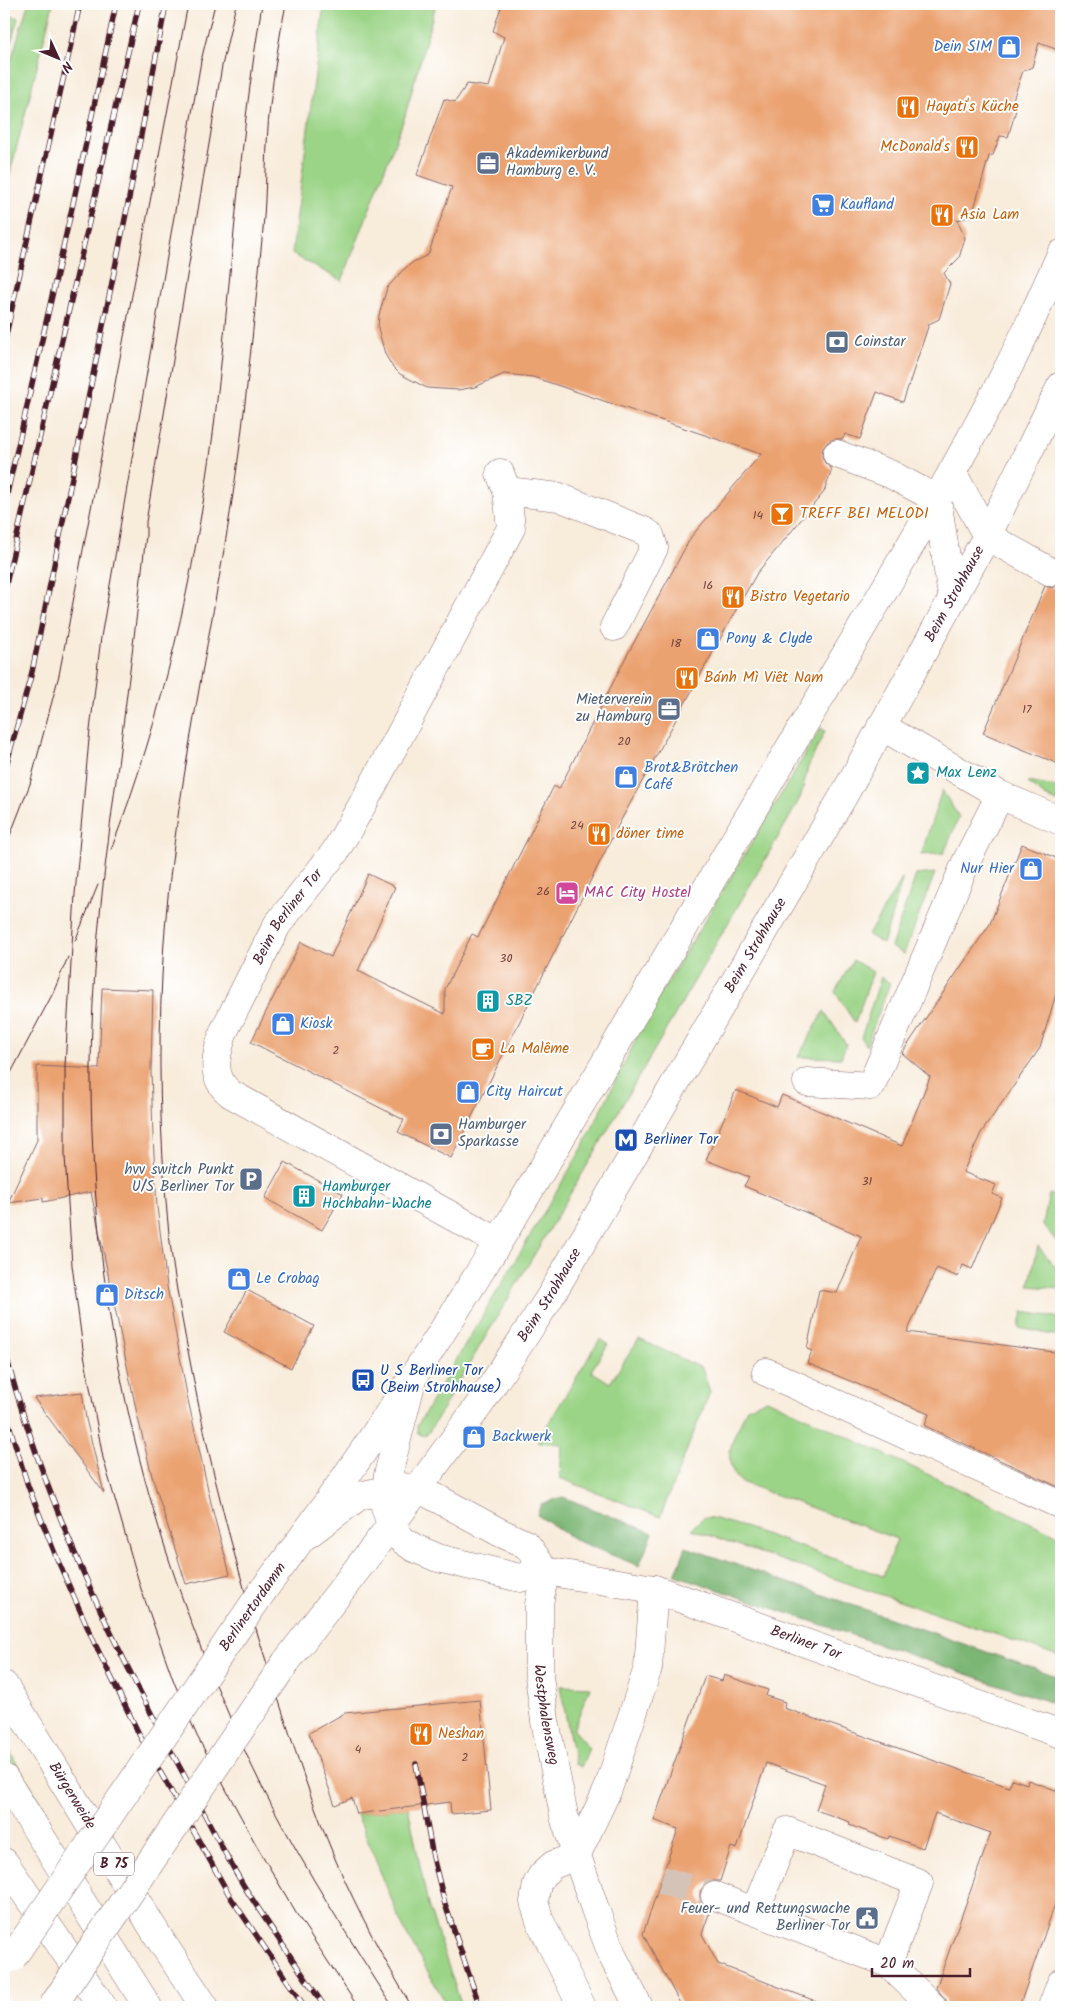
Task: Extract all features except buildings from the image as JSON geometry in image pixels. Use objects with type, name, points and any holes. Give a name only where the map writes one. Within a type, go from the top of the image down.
[{"type":"main road","points":[[498,1242],[937,499],[1009,366],[1061,254]]},
{"type":"main road","name":"Beim Strohhause","points":[[418,1488],[480,1404],[550,1297],[844,795],[952,596],[987,536],[1061,386]]},
{"type":"main road","points":[[837,454],[890,474],[937,499]]},
{"type":"main road","points":[[952,472],[987,536],[1051,572]]},
{"type":"main road","name":"Beim Berliner Tor","points":[[498,1242],[231,1094],[221,1085],[217,1075],[215,1064],[217,1052],[224,1031],[277,925],[335,852],[365,800],[511,528],[504,482],[559,497],[650,535],[654,548],[614,627]]},
{"type":"main road","points":[[937,499],[952,596]]},
{"type":"main road","points":[[881,726],[1000,795],[1061,821]]},
{"type":"main road","points":[[807,1082],[871,1086],[967,860],[1000,795]]},
{"type":"main road","name":"Berlinertordamm","points":[[8,1964],[264,1589],[303,1537],[414,1374],[498,1242]]},
{"type":"main road","points":[[766,1372],[1061,1505]]},
{"type":"main road","name":"Berliner Tor","points":[[414,1374],[388,1475],[385,1507],[392,1525],[401,1539],[414,1548],[438,1558],[520,1578],[545,1571],[654,1589],[1061,1734]]},
{"type":"main road","points":[[303,1537],[359,1496],[400,1486],[418,1488],[527,1545],[545,1571]]},
{"type":"main road","points":[[52,2007],[286,1662],[392,1525],[418,1488]]},
{"type":"main road","name":"Westphalensweg","points":[[545,1571],[539,1604],[539,1676],[545,1721],[565,1820],[576,1856],[613,1957],[639,2007]]},
{"type":"main road","points":[[582,2007],[540,1921],[534,1896],[536,1884],[546,1870],[576,1856],[608,1789],[648,1668],[654,1589]]},
{"type":"main road","name":"Bürgerweide","points":[[4,1685],[161,1941],[205,2007]]},
{"type":"main road","points":[[4,1778],[148,2007]]},
{"type":"main road","points":[[755,1911],[787,1831],[919,1883],[888,1963]]},
{"type":"main road","points":[[4,1862],[103,2007]]},
{"type":"main road","points":[[715,1896],[888,1963],[931,2005]]},
{"type":"main road","points":[[1052,2007],[1061,1983]]},
{"type":"green space","points":[[28,4],[53,4],[4,197],[4,84]]},
{"type":"green space","points":[[324,4],[436,4],[404,119],[342,281],[292,254]]},
{"type":"green space","points":[[4,13],[18,18],[4,67]]},
{"type":"green space","points":[[821,728],[825,731],[808,767],[801,796],[791,815],[585,1169],[429,1432],[423,1436],[418,1433],[417,1426],[583,1147],[649,1013]]},
{"type":"green space","points":[[1028,782],[1061,788],[1061,804],[1045,796]]},
{"type":"green space","points":[[942,790],[959,817],[944,853],[921,855]]},
{"type":"green space","points":[[935,873],[904,954],[891,947],[916,875]]},
{"type":"green space","points":[[903,877],[883,944],[868,935]]},
{"type":"green space","points":[[853,960],[873,972],[855,1023],[835,992]]},
{"type":"green space","points":[[881,977],[890,983],[866,1046],[861,1038]]},
{"type":"green space","points":[[824,1011],[846,1044],[841,1058],[798,1057]]},
{"type":"green space","points":[[1049,1194],[1061,1198],[1061,1247],[1043,1225]]},
{"type":"green space","points":[[1038,1246],[1061,1274],[1061,1289],[1029,1286]]},
{"type":"green space","points":[[1023,1312],[1061,1318],[1058,1336],[1019,1328]]},
{"type":"green space","points":[[600,1339],[608,1344],[591,1371],[610,1383],[639,1339],[702,1368],[710,1392],[660,1517],[560,1478],[562,1444],[537,1442]]},
{"type":"green space","points":[[767,1399],[1061,1537],[1061,1657],[691,1529],[704,1517],[712,1518],[747,1528],[883,1576],[897,1539],[741,1482],[734,1473],[730,1464],[730,1455],[731,1446],[738,1427],[747,1408]]},
{"type":"green space","points":[[563,1497],[653,1533],[639,1566],[575,1540],[537,1515],[541,1504]]},
{"type":"green space","points":[[686,1547],[1061,1678],[1061,1706],[675,1575]]},
{"type":"green space","points":[[560,1686],[590,1687],[573,1730],[589,1748],[581,1767],[575,1764]]},
{"type":"green space","points":[[4,1742],[45,1810],[38,1821],[4,1764]]},
{"type":"green space","points":[[408,1807],[428,1905],[462,2007],[448,2007],[403,1928],[357,1814]]},
{"type":"tunnel","points":[[661,1880],[715,1896]]},
{"type":"tram line","points":[[4,851],[30,784],[59,675],[188,4]]},
{"type":"tram line","points":[[215,4],[201,61],[101,637],[89,739],[75,894],[65,1067],[65,1156],[72,1265],[83,1349],[103,1458],[141,1589],[174,1682],[197,1736],[254,1841],[296,1913],[358,2007]]},
{"type":"tram line","points":[[236,4],[222,66],[146,522],[139,595],[102,891],[95,970],[91,1049],[94,1164],[100,1238],[109,1311],[122,1384],[139,1456],[182,1598],[216,1685],[262,1786],[314,1880],[393,2007]]},
{"type":"tram line","points":[[111,850],[146,749],[161,697],[197,540],[213,434],[247,111],[262,4]]},
{"type":"tram line","points":[[286,4],[270,106],[263,229],[240,445],[174,842],[162,976],[160,1095],[163,1154],[171,1249],[189,1356],[206,1440],[248,1604],[296,1752],[327,1839],[362,1917],[412,2007]]},
{"type":"tram line","points":[[75,941],[98,885]]},
{"type":"tram line","points":[[4,1086],[53,993],[68,957]]},
{"type":"railway","points":[[4,344],[80,4]]},
{"type":"railway","points":[[4,507],[116,4]]},
{"type":"railway","points":[[4,593],[139,4]]},
{"type":"railway","points":[[4,773],[32,672],[126,214],[166,4]]},
{"type":"railway","points":[[4,1348],[38,1460],[81,1567],[130,1672],[247,1891],[325,2007]]},
{"type":"railway","points":[[4,1408],[28,1486],[58,1561],[94,1642],[140,1736],[231,1898],[305,2007]]},
{"type":"railway","points":[[416,1764],[433,1857],[445,1904],[480,2007]]},
{"type":"place","name":"Dein SIM","points":[[1009,47]]},
{"type":"place","name":"Hayati's Küche","points":[[908,107]]},
{"type":"place","name":"McDonald's","points":[[967,147]]},
{"type":"place","name":"Akademikerbund Hamburg e. V.","points":[[488,163]]},
{"type":"place","name":"Kaufland","points":[[823,205]]},
{"type":"place","name":"Asia Lam","points":[[942,215]]},
{"type":"place","name":"Coinstar","points":[[837,342]]},
{"type":"place","name":"TREFF BEI MELODI","points":[[782,514]]},
{"type":"place","name":"Bistro Vegetario","points":[[733,597]]},
{"type":"place","name":"Pony & Clyde","points":[[708,639]]},
{"type":"place","name":"Bánh Mì Viêt Nam","points":[[687,678]]},
{"type":"place","name":"Mieterverein zu Hamburg","points":[[669,709]]},
{"type":"place","name":"Max Lenz","points":[[918,773]]},
{"type":"place","name":"Brot&Brötchen Café","points":[[626,777]]},
{"type":"place","name":"döner time","points":[[599,834]]},
{"type":"place","name":"Nur Hier","points":[[1031,869]]},
{"type":"place","name":"MAC City Hostel","points":[[567,893]]},
{"type":"place","name":"SBZ","points":[[488,1001]]},
{"type":"place","name":"Kiosk","points":[[283,1024]]},
{"type":"place","name":"La Malême","points":[[483,1049]]},
{"type":"place","name":"City Haircut","points":[[468,1092]]},
{"type":"place","name":"Hamburger Sparkasse","points":[[441,1134]]},
{"type":"place","name":"Berliner Tor","points":[[626,1140]]},
{"type":"place","name":"hvv switch Punkt U/S Berliner Tor","points":[[251,1179]]},
{"type":"place","name":"Hamburger Hochbahn-Wache","points":[[304,1196]]},
{"type":"place","name":"Le Crobag","points":[[239,1279]]},
{"type":"place","name":"Ditsch","points":[[107,1295]]},
{"type":"place","name":"U S Berliner Tor (Beim Strohhause)","points":[[363,1380]]},
{"type":"place","name":"Backwerk","points":[[474,1437]]},
{"type":"place","name":"Neshan","points":[[421,1734]]},
{"type":"place","name":"Feuer- und Rettungswache Berliner Tor","points":[[867,1918]]}]
